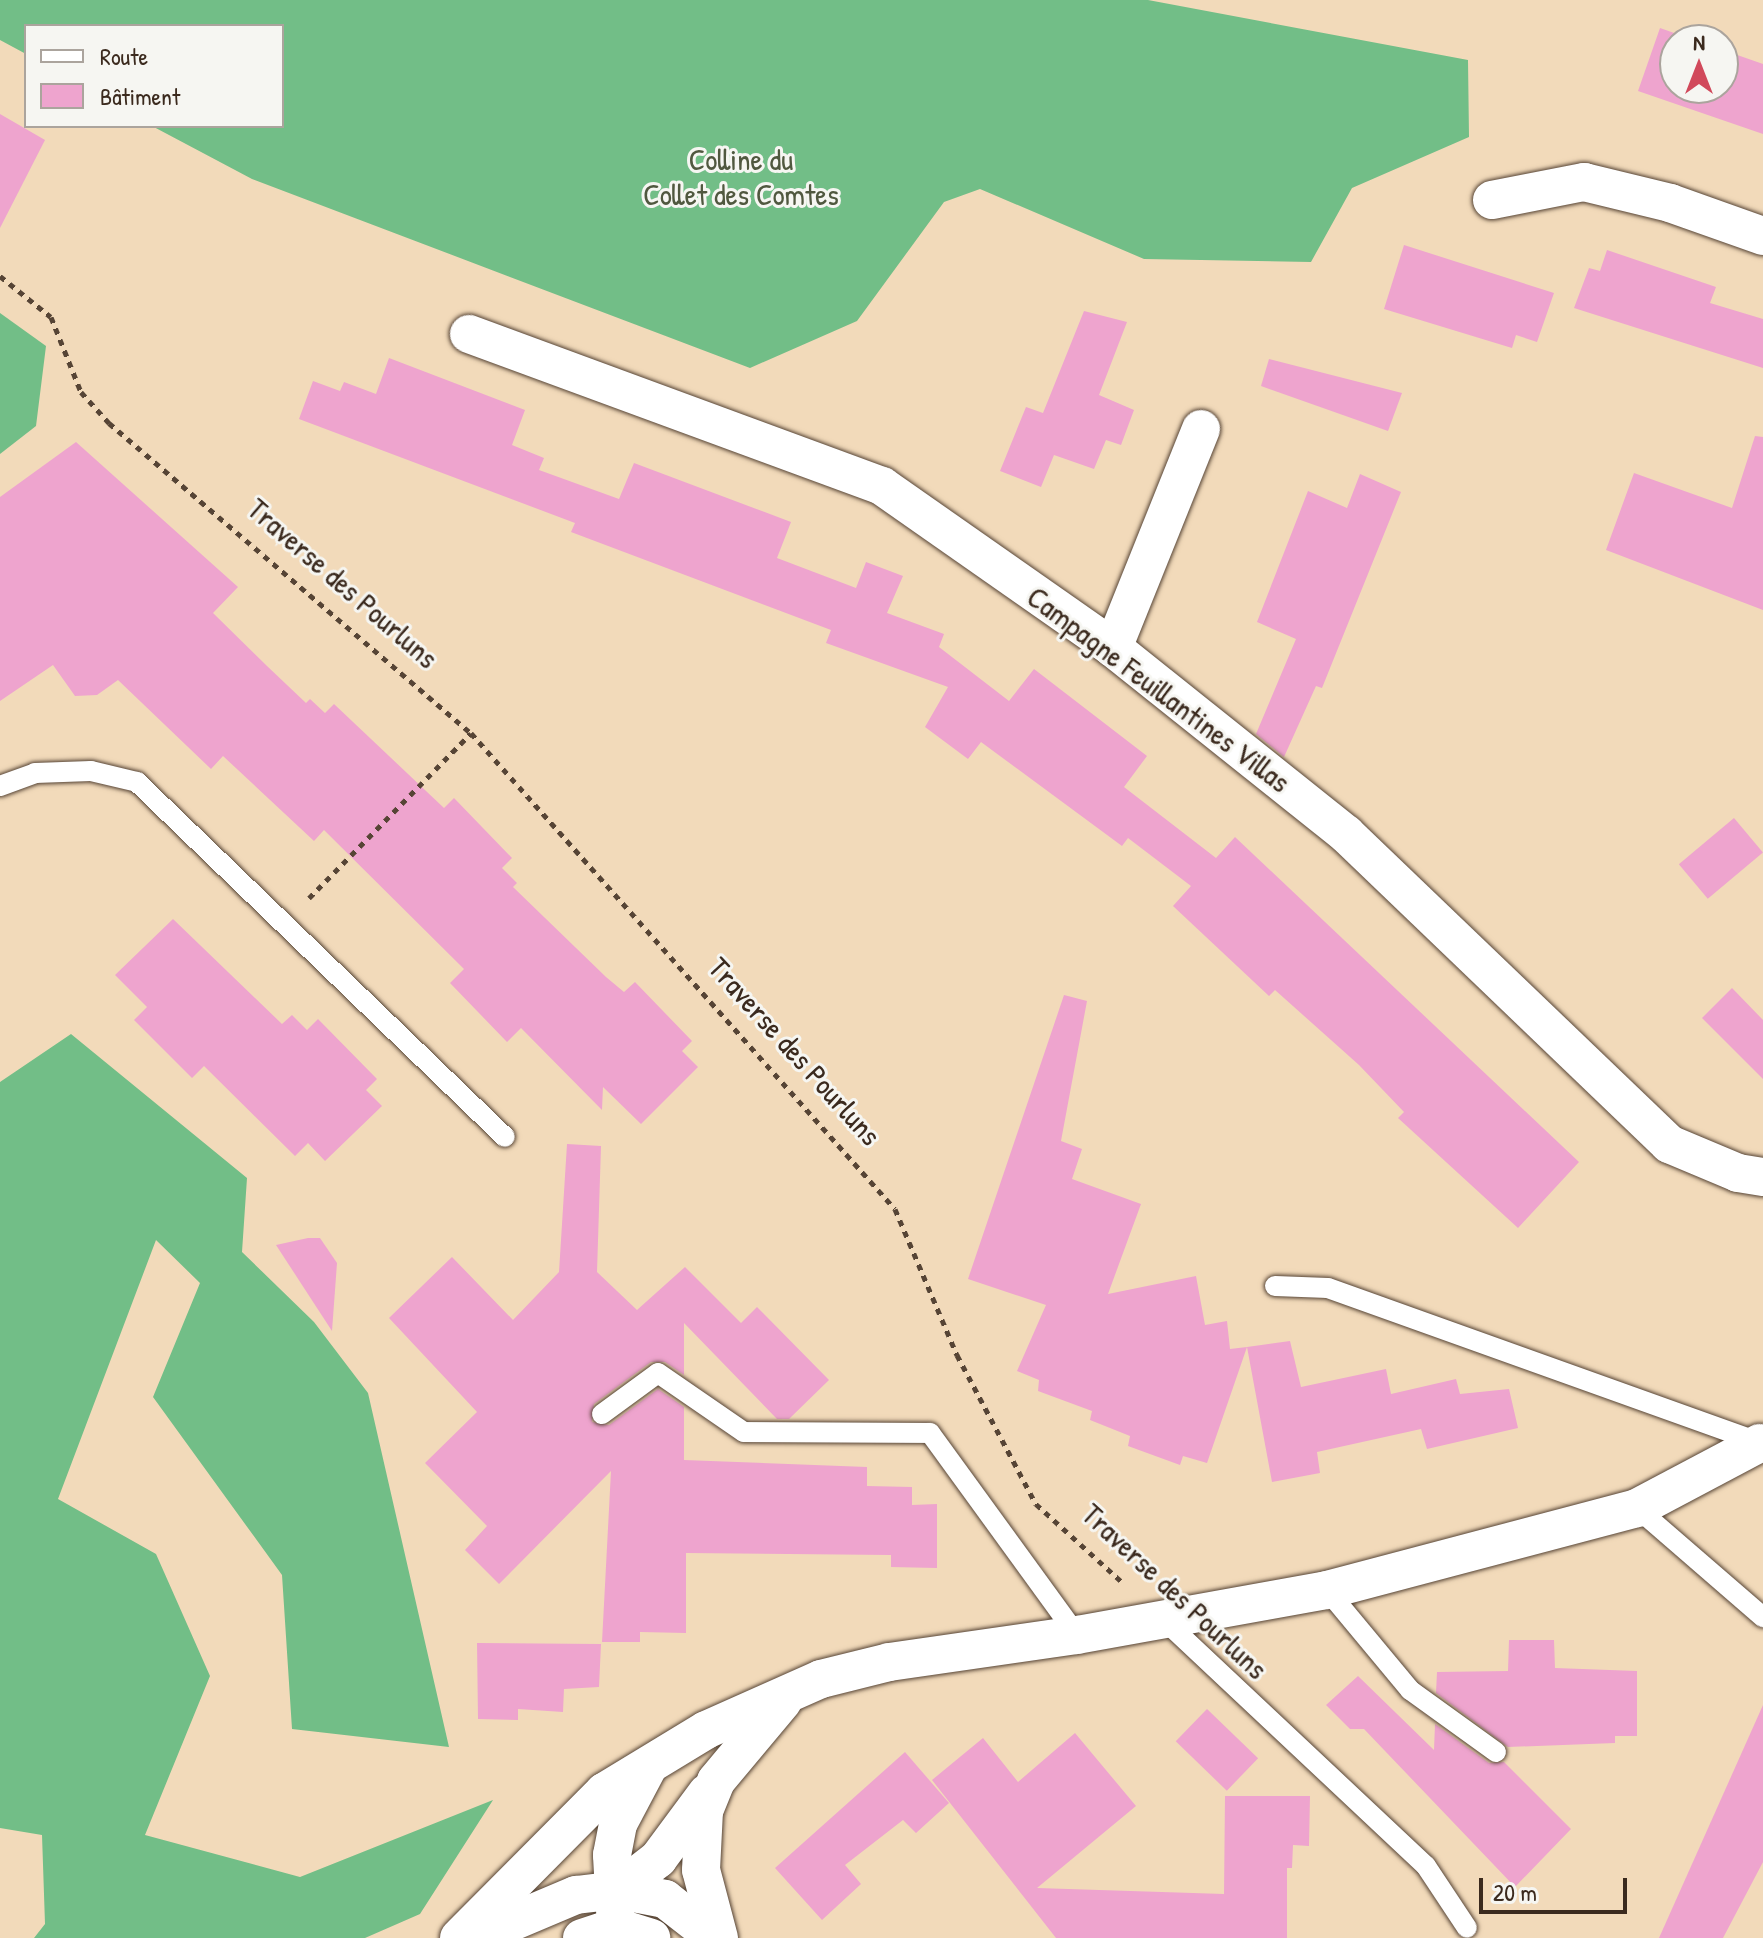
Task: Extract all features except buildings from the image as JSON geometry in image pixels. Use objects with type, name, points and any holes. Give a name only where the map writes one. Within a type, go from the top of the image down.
[{"type":"street","points":[[1492,200],[1584,182],[1670,203],[1763,236]]},
{"type":"street","name":"Campagne Feuillantines Villas","points":[[469,334],[882,486],[1113,648],[1346,834],[1669,1144],[1738,1173],[1763,1177]]},
{"type":"street","points":[[1113,648],[1201,429]]},
{"type":"street","points":[[459,1938],[604,1792],[652,1761],[790,1693],[889,1662],[1077,1635],[1327,1590],[1637,1508],[1762,1443]]},
{"type":"street","points":[[618,1890],[658,1859],[716,1781],[790,1693]]},
{"type":"street","points":[[617,1934],[618,1890],[612,1855],[618,1824],[652,1761]]},
{"type":"street","points":[[716,1781],[704,1811],[701,1870],[717,1938]]},
{"type":"street","points":[[474,1938],[576,1895],[618,1890],[665,1899],[717,1938]]},
{"type":"lane","points":[[0,786],[35,773],[91,771],[137,782],[505,1137]]},
{"type":"lane","points":[[1275,1286],[1328,1288],[1762,1443]]},
{"type":"lane","points":[[602,1414],[658,1373],[744,1432],[930,1433],[1077,1635]]},
{"type":"lane","points":[[1637,1508],[1763,1617]]},
{"type":"lane","points":[[1327,1590],[1410,1690],[1496,1752]]},
{"type":"lane","name":"Traverse des Pourluns","points":[[1164,1620],[1426,1866],[1467,1928]]},
{"type":"path","name":"Traverse des Pourluns","points":[[0,276],[51,317],[81,392],[109,423],[471,733],[895,1209],[957,1355],[1036,1504],[1164,1620]]},
{"type":"path","points":[[282,924],[471,733]]},
{"type":"green space","name":"Colline du Collet des Comtes","points":[[0,0],[1148,0],[1468,60],[1469,137],[1352,188],[1311,262],[1144,259],[980,189],[944,202],[857,321],[750,368],[252,179],[156,128],[284,128],[284,24],[24,24],[24,53],[0,40]]},
{"type":"green space","points":[[0,313],[46,346],[36,426],[0,454]]},
{"type":"green space","points":[[71,1034],[247,1178],[242,1252],[314,1322],[368,1393],[449,1747],[292,1729],[282,1575],[153,1397],[200,1283],[156,1240],[58,1499],[156,1554],[210,1676],[145,1835],[300,1877],[493,1800],[420,1914],[365,1938],[34,1938],[45,1924],[42,1835],[0,1828],[0,1082]]}]
